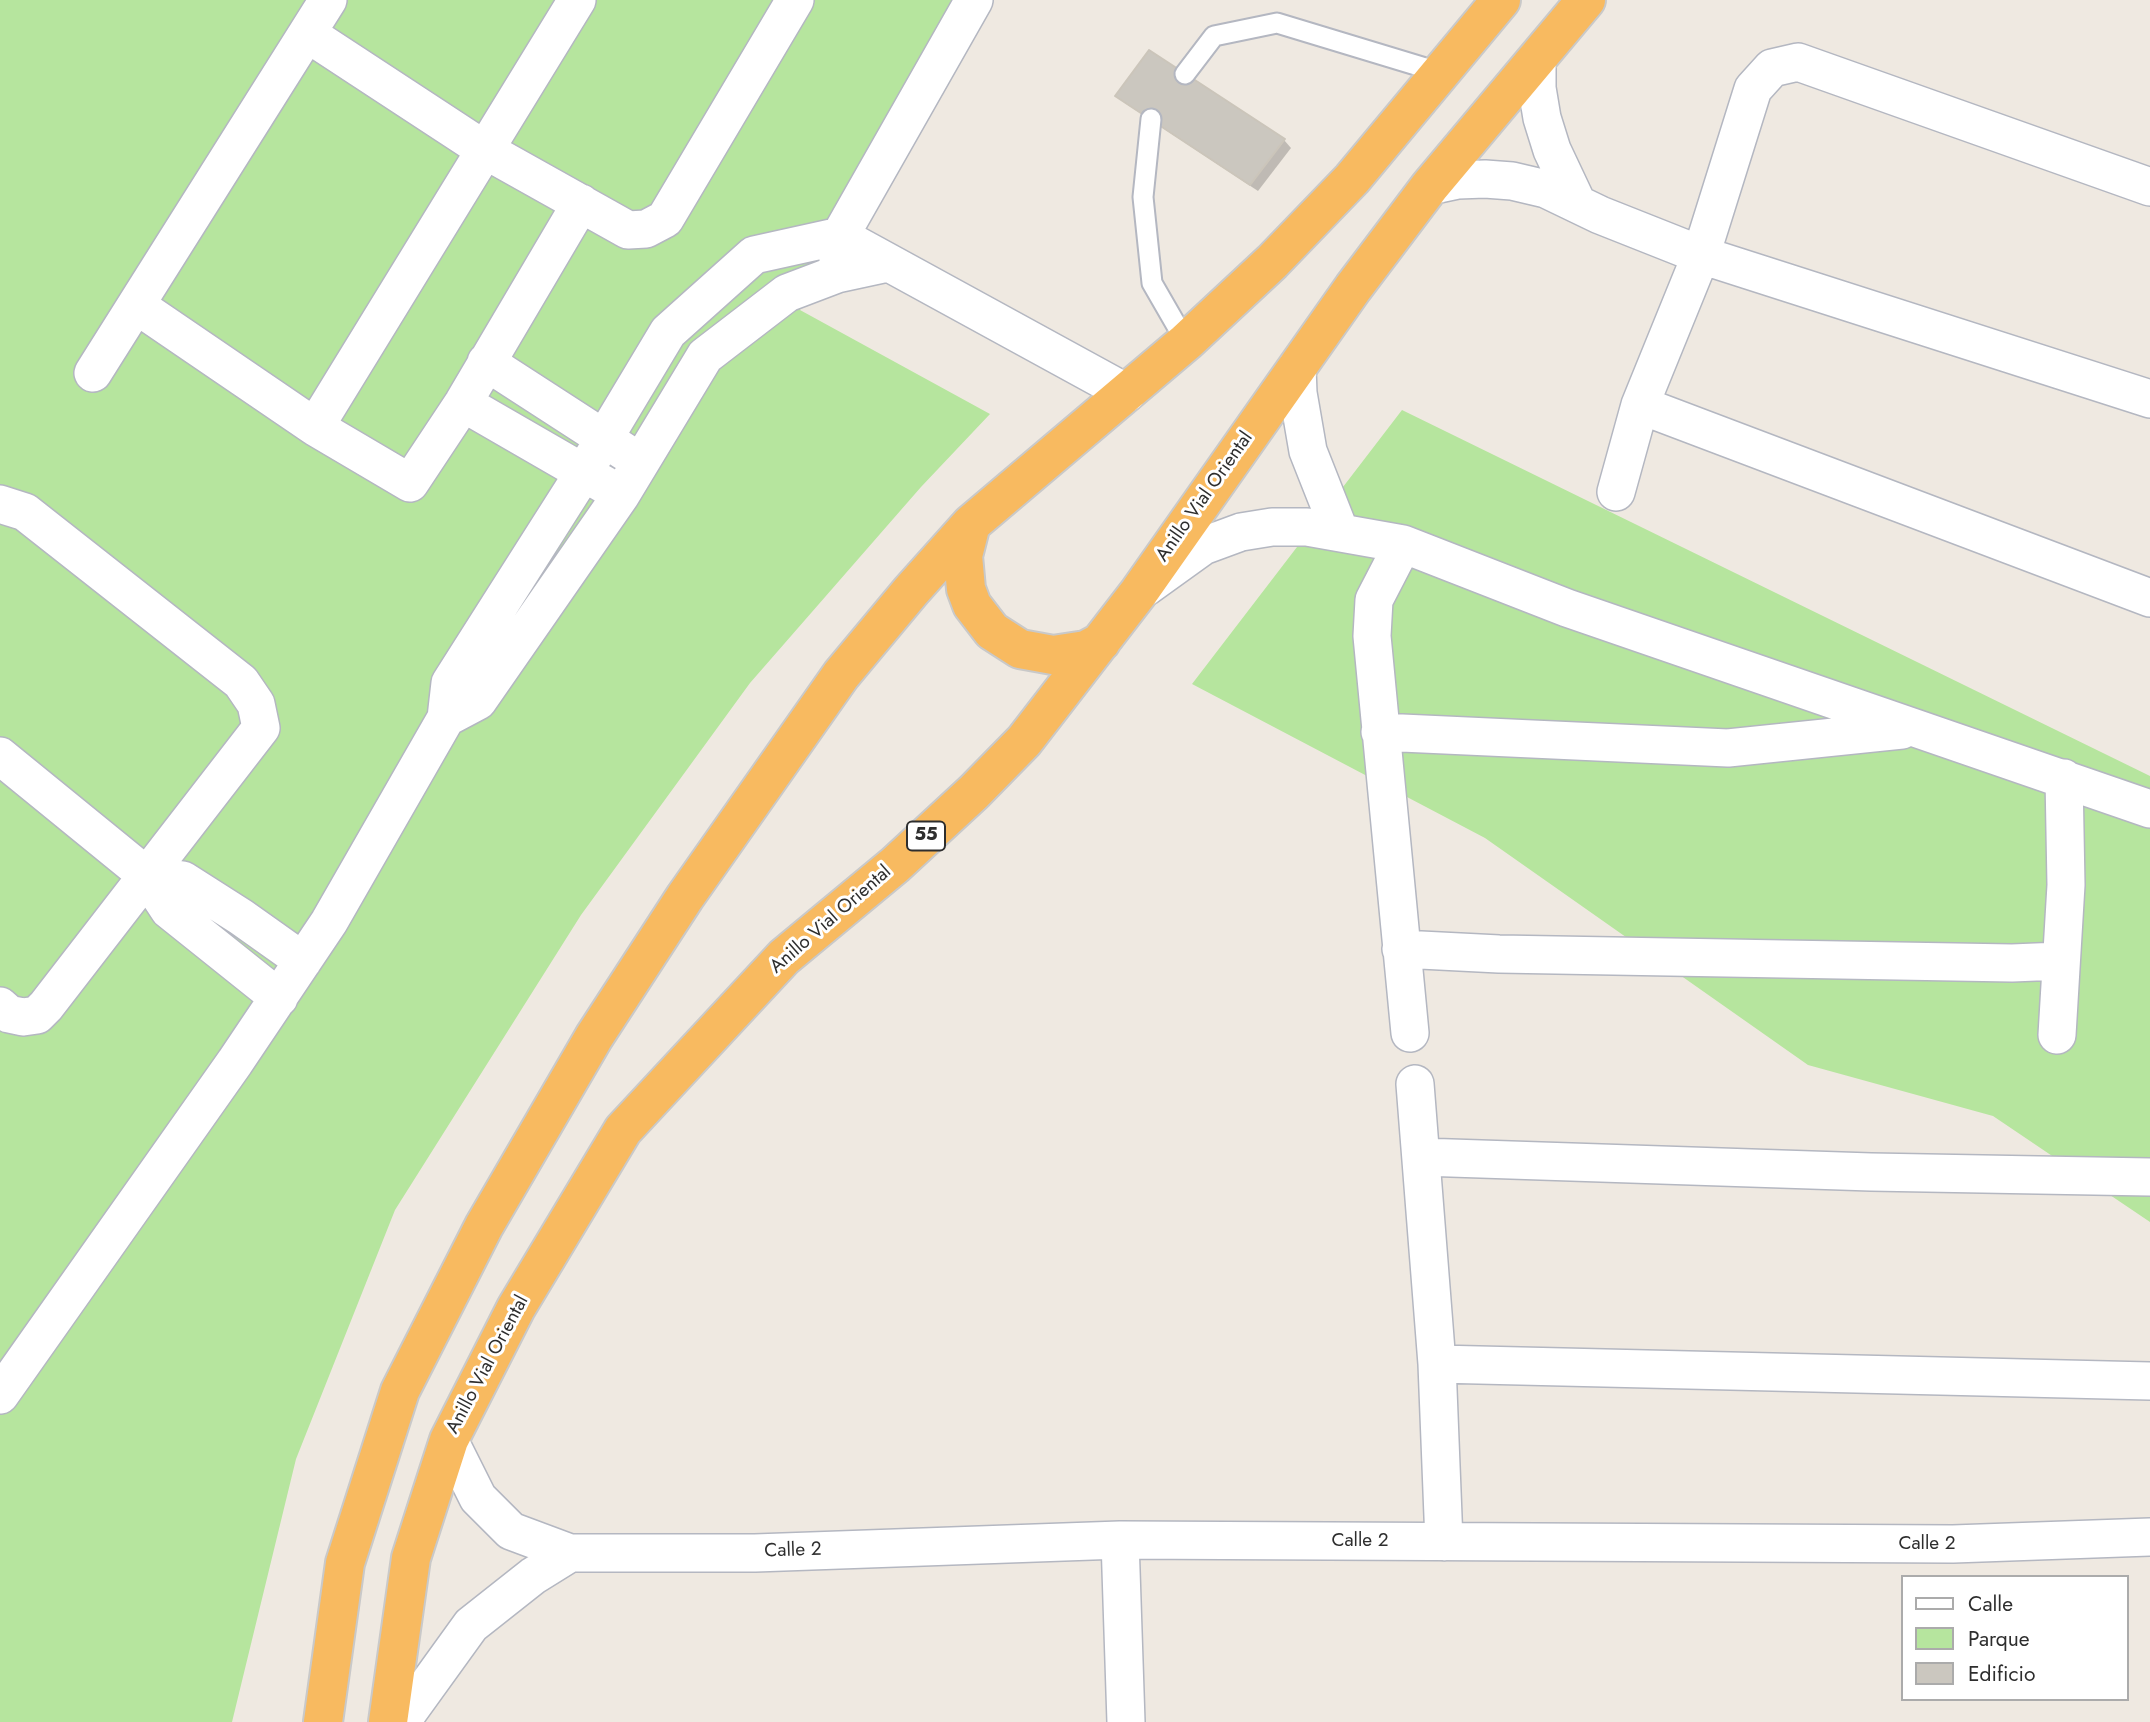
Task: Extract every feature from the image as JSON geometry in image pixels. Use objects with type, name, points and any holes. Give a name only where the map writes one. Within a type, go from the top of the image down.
[{"type":"highway","points":[[323,1722],[345,1563],[400,1391],[484,1226],[594,1037],[685,897],[841,675],[971,524],[1186,342],[1272,262],[1352,179],[1502,0]]},
{"type":"highway","name":"Anillo Vial Oriental","points":[[388,1722],[411,1558],[449,1440],[516,1308],[623,1130],[784,957],[895,865],[1016,750],[1139,592],[1353,288],[1430,186],[1586,0]]},
{"type":"highway","points":[[971,524],[963,556],[965,589],[972,604],[992,631],[1020,649],[1053,655],[1086,650],[1101,642]]},
{"type":"street","points":[[93,373],[328,0]]},
{"type":"street","points":[[314,428],[577,0]]},
{"type":"street","points":[[308,34],[485,150],[628,230],[646,229],[665,219],[795,0]]},
{"type":"street","points":[[837,274],[840,236],[974,0]]},
{"type":"street","points":[[1537,58],[1542,118],[1552,150],[1577,203]]},
{"type":"street","points":[[1616,492],[1640,405],[1701,255],[1753,89],[1772,68],[1798,62],[2150,187]]},
{"type":"street","points":[[1430,186],[1458,180],[1513,181],[1546,189],[1600,215],[1701,255],[2150,399]]},
{"type":"street","points":[[136,305],[314,428],[410,483],[463,403],[581,204]]},
{"type":"street","points":[[0,1395],[279,998],[329,922],[446,718],[450,683],[584,472],[668,332],[754,255],[840,236],[1127,393]]},
{"type":"street","points":[[446,718],[478,701],[621,495],[705,356],[788,293],[837,274],[888,263]]},
{"type":"street","points":[[486,362],[640,462]]},
{"type":"street","points":[[1297,367],[1298,393],[1308,452],[1340,532]]},
{"type":"street","points":[[463,403],[621,495]]},
{"type":"street","points":[[1640,405],[2150,598]]},
{"type":"street","points":[[0,503],[25,512],[241,682],[256,704],[261,728],[46,1006],[37,1015],[23,1017],[9,1014],[0,1006]]},
{"type":"street","points":[[1139,592],[1203,546],[1241,531],[1272,527],[1307,527],[1403,544],[1567,608],[1913,729],[2150,808]]},
{"type":"street","points":[[1403,544],[1374,600],[1372,636],[1410,1033]]},
{"type":"street","points":[[1380,732],[1728,748],[1913,729]]},
{"type":"street","points":[[0,756],[146,875],[169,910],[279,998]]},
{"type":"street","points":[[2057,1035],[2066,885],[2064,778]]},
{"type":"street","points":[[146,875],[183,880],[303,961]]},
{"type":"street","points":[[1401,949],[1527,955],[2012,963],[2060,961]]},
{"type":"street","points":[[1415,1084],[1437,1364],[1444,1542]]},
{"type":"street","points":[[1421,1157],[1871,1172],[2150,1177]]},
{"type":"street","points":[[1437,1364],[2150,1381]]},
{"type":"street","name":"Calle 2","points":[[449,1440],[478,1498],[511,1531],[570,1553],[755,1553],[1120,1540],[1953,1544],[2150,1537]]},
{"type":"street","points":[[1120,1540],[1126,1722]]},
{"type":"street","points":[[401,1722],[471,1625],[533,1576],[570,1553]]},
{"type":"lane","points":[[1185,74],[1214,36],[1277,23],[1442,73]]},
{"type":"lane","points":[[1151,119],[1143,197],[1152,283],[1186,342]]},
{"type":"green space","points":[[0,0],[967,0],[800,310],[990,414],[921,487],[750,683],[581,915],[395,1210],[296,1459],[232,1722],[0,1722]]},
{"type":"green space","points":[[1402,410],[2150,776],[2150,1222],[1993,1116],[1808,1065],[1485,838],[1192,684]]},
{"type":"building","points":[[1149,50],[1285,139],[1250,185],[1115,96]]}]
